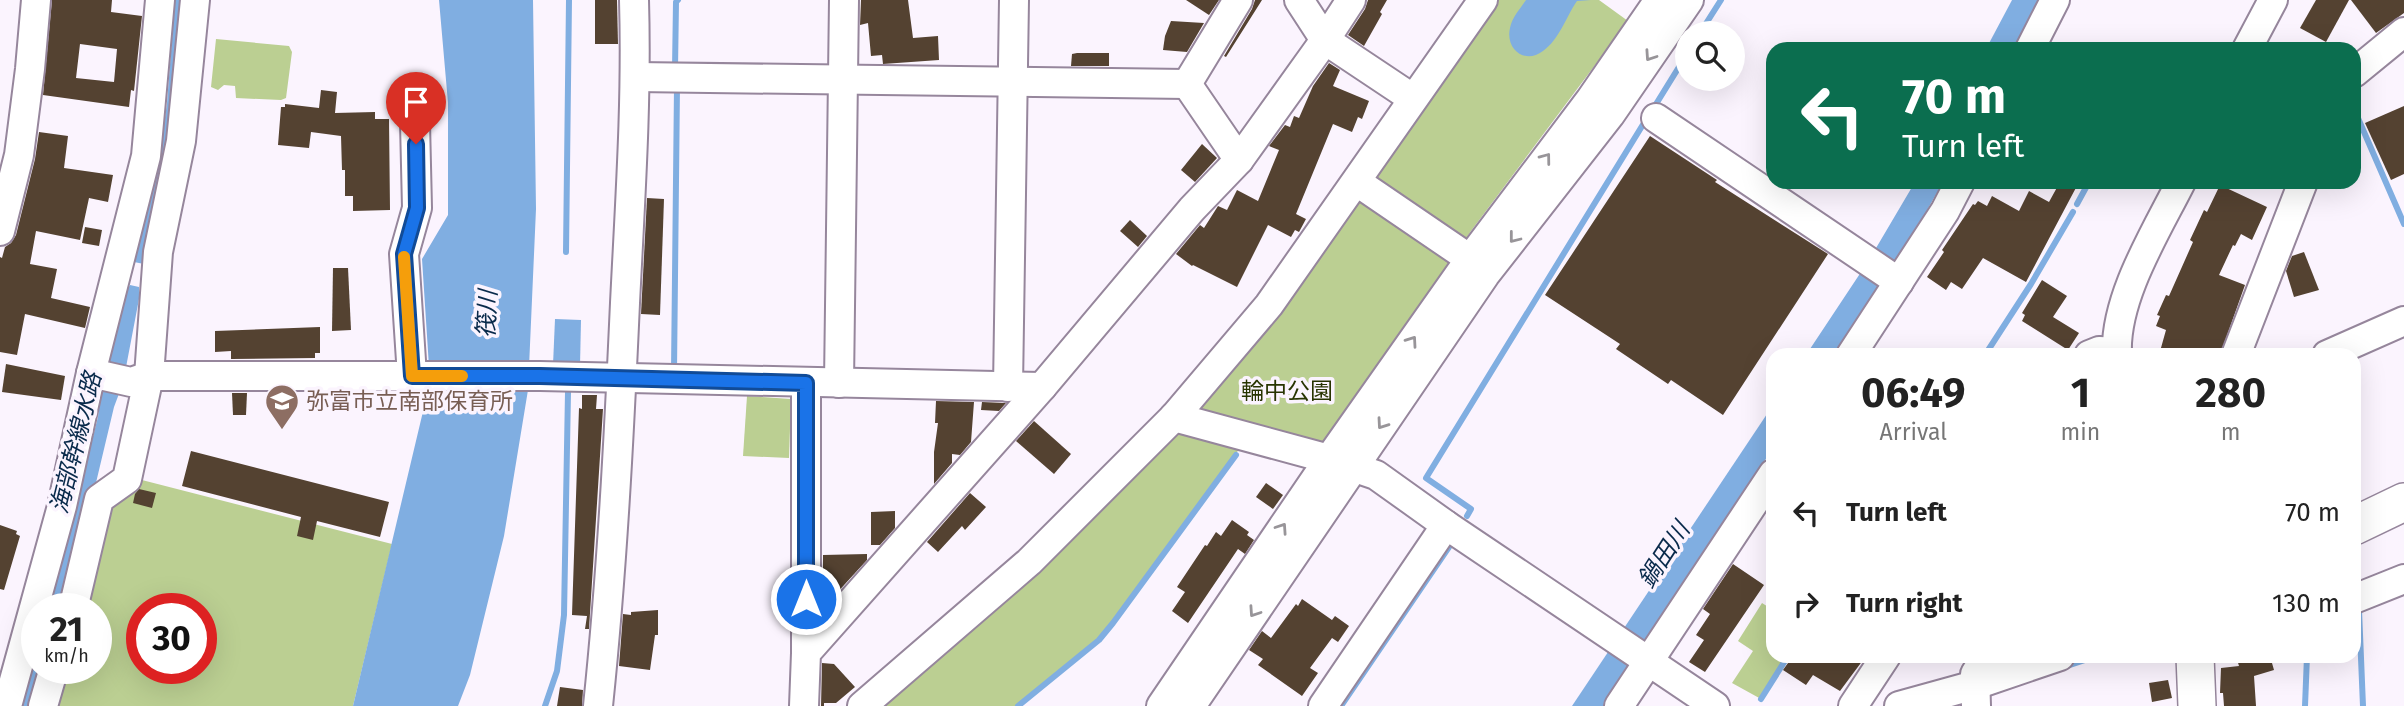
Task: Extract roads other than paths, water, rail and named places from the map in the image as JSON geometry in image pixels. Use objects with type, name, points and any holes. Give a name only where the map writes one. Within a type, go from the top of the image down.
[{"type":"main road","points":[[2361,523],[2404,502]]},
{"type":"main road","points":[[2195,663],[2197,706]]},
{"type":"street","points":[[0,231],[19,155],[36,0]]},
{"type":"street","points":[[7,706],[62,506],[146,156],[160,0]]},
{"type":"street","points":[[76,593],[99,499],[127,478],[158,252],[181,141],[195,0]]},
{"type":"street","points":[[598,706],[605,641],[622,379],[636,76],[634,0]]},
{"type":"street","points":[[839,383],[844,0]]},
{"type":"street","points":[[1008,387],[1014,0]]},
{"type":"street","points":[[1187,84],[1238,0]]},
{"type":"street","points":[[1299,0],[1325,40],[1412,98]]},
{"type":"street","points":[[806,653],[1041,387],[1192,209],[1239,160],[1351,0]]},
{"type":"street","points":[[862,706],[1029,562],[1174,417],[1269,305],[1483,0]]},
{"type":"street","points":[[1191,706],[1469,259],[1590,100],[1659,0]]},
{"type":"street","points":[[1161,706],[1341,463],[1610,115],[1689,0]]},
{"type":"street","points":[[2034,42],[2055,0]]},
{"type":"street","points":[[2251,42],[2273,0]]},
{"type":"street","points":[[2361,67],[2404,32]]},
{"type":"street","points":[[636,76],[1187,84]]},
{"type":"street","points":[[1187,84],[1239,160]]},
{"type":"street","points":[[1656,118],[1895,279]]},
{"type":"street","points":[[415,122],[417,208],[404,254],[418,376]]},
{"type":"street","points":[[1357,182],[1469,259]]},
{"type":"street","points":[[1855,348],[1895,279],[1945,211],[1956,189]]},
{"type":"street","points":[[2118,348],[2120,319],[2133,278],[2178,189]]},
{"type":"street","points":[[2239,348],[2300,189]]},
{"type":"street","points":[[2343,348],[2404,321]]},
{"type":"street","points":[[95,374],[140,379],[540,376],[1041,387]]},
{"type":"street","points":[[804,706],[806,383]]},
{"type":"street","points":[[1174,417],[1376,475],[1715,706]]},
{"type":"street","points":[[1619,706],[1766,485]]},
{"type":"street","points":[[1323,706],[1446,525]]},
{"type":"street","points":[[2361,596],[2404,579]]},
{"type":"street","points":[[1853,706],[1881,663]]},
{"type":"street","points":[[1976,696],[1975,674],[1982,663]]},
{"type":"street","points":[[1899,706],[1976,696],[2045,663]]},
{"type":"street","points":[[43,706],[49,684]]},
{"type":"water","points":[[175,0],[186,0],[174,141],[144,264],[134,262],[161,146]]},
{"type":"water","name":"筏川","points":[[439,0],[533,0],[536,209],[528,390],[504,536],[470,675],[458,706],[353,706],[430,382],[422,259],[448,215],[448,103]]},
{"type":"water","points":[[1526,0],[1591,0],[1577,1],[1554,41],[1543,51],[1530,56],[1518,53],[1509,36],[1512,20]]},
{"type":"water","points":[[2012,0],[2041,0],[2018,42],[1990,42]]},
{"type":"water","points":[[1911,189],[1939,189],[1905,249],[1839,348],[1811,348],[1869,260]]},
{"type":"water","points":[[130,285],[139,287],[123,383],[114,407],[70,593],[53,593],[98,417],[102,378],[116,309]]},
{"type":"water","points":[[555,319],[581,320],[580,366],[553,365]]},
{"type":"water","points":[[1766,415],[1766,459],[1604,706],[1572,706]]},
{"type":"water","points":[[26,684],[43,684],[36,706],[19,706]]},
{"type":"waterway","points":[[566,252],[569,0]]},
{"type":"waterway","points":[[675,69],[678,0]]},
{"type":"waterway","points":[[1708,21],[1721,0]]},
{"type":"waterway","points":[[1653,109],[1675,73]]},
{"type":"waterway","points":[[674,371],[677,86]]},
{"type":"waterway","points":[[1467,516],[1471,509],[1426,478],[1647,118]]},
{"type":"waterway","points":[[2361,125],[2404,224]]},
{"type":"waterway","points":[[2077,204],[2085,189]]},
{"type":"waterway","points":[[1990,348],[2073,212]]},
{"type":"waterway","points":[[545,706],[557,671],[564,615],[568,392]]},
{"type":"waterway","points":[[1018,706],[1099,640],[1236,455]]},
{"type":"waterway","points":[[1341,706],[1449,547]]},
{"type":"waterway","points":[[2361,658],[2363,706]]},
{"type":"waterway","points":[[1761,699],[1784,663]]},
{"type":"waterway","points":[[2064,667],[2076,663]]},
{"type":"waterway","points":[[2305,706],[2307,663]]},
{"type":"place","name":"弥富市立南部保育所","points":[[282,431]]},
{"type":"park label","name":"輪中公園","points":[[1287,391]]},
{"type":"water label","name":"海部幹線水路","points":[[76,443]]},
{"type":"water label","name":"鍋田川","points":[[1664,555]]}]
